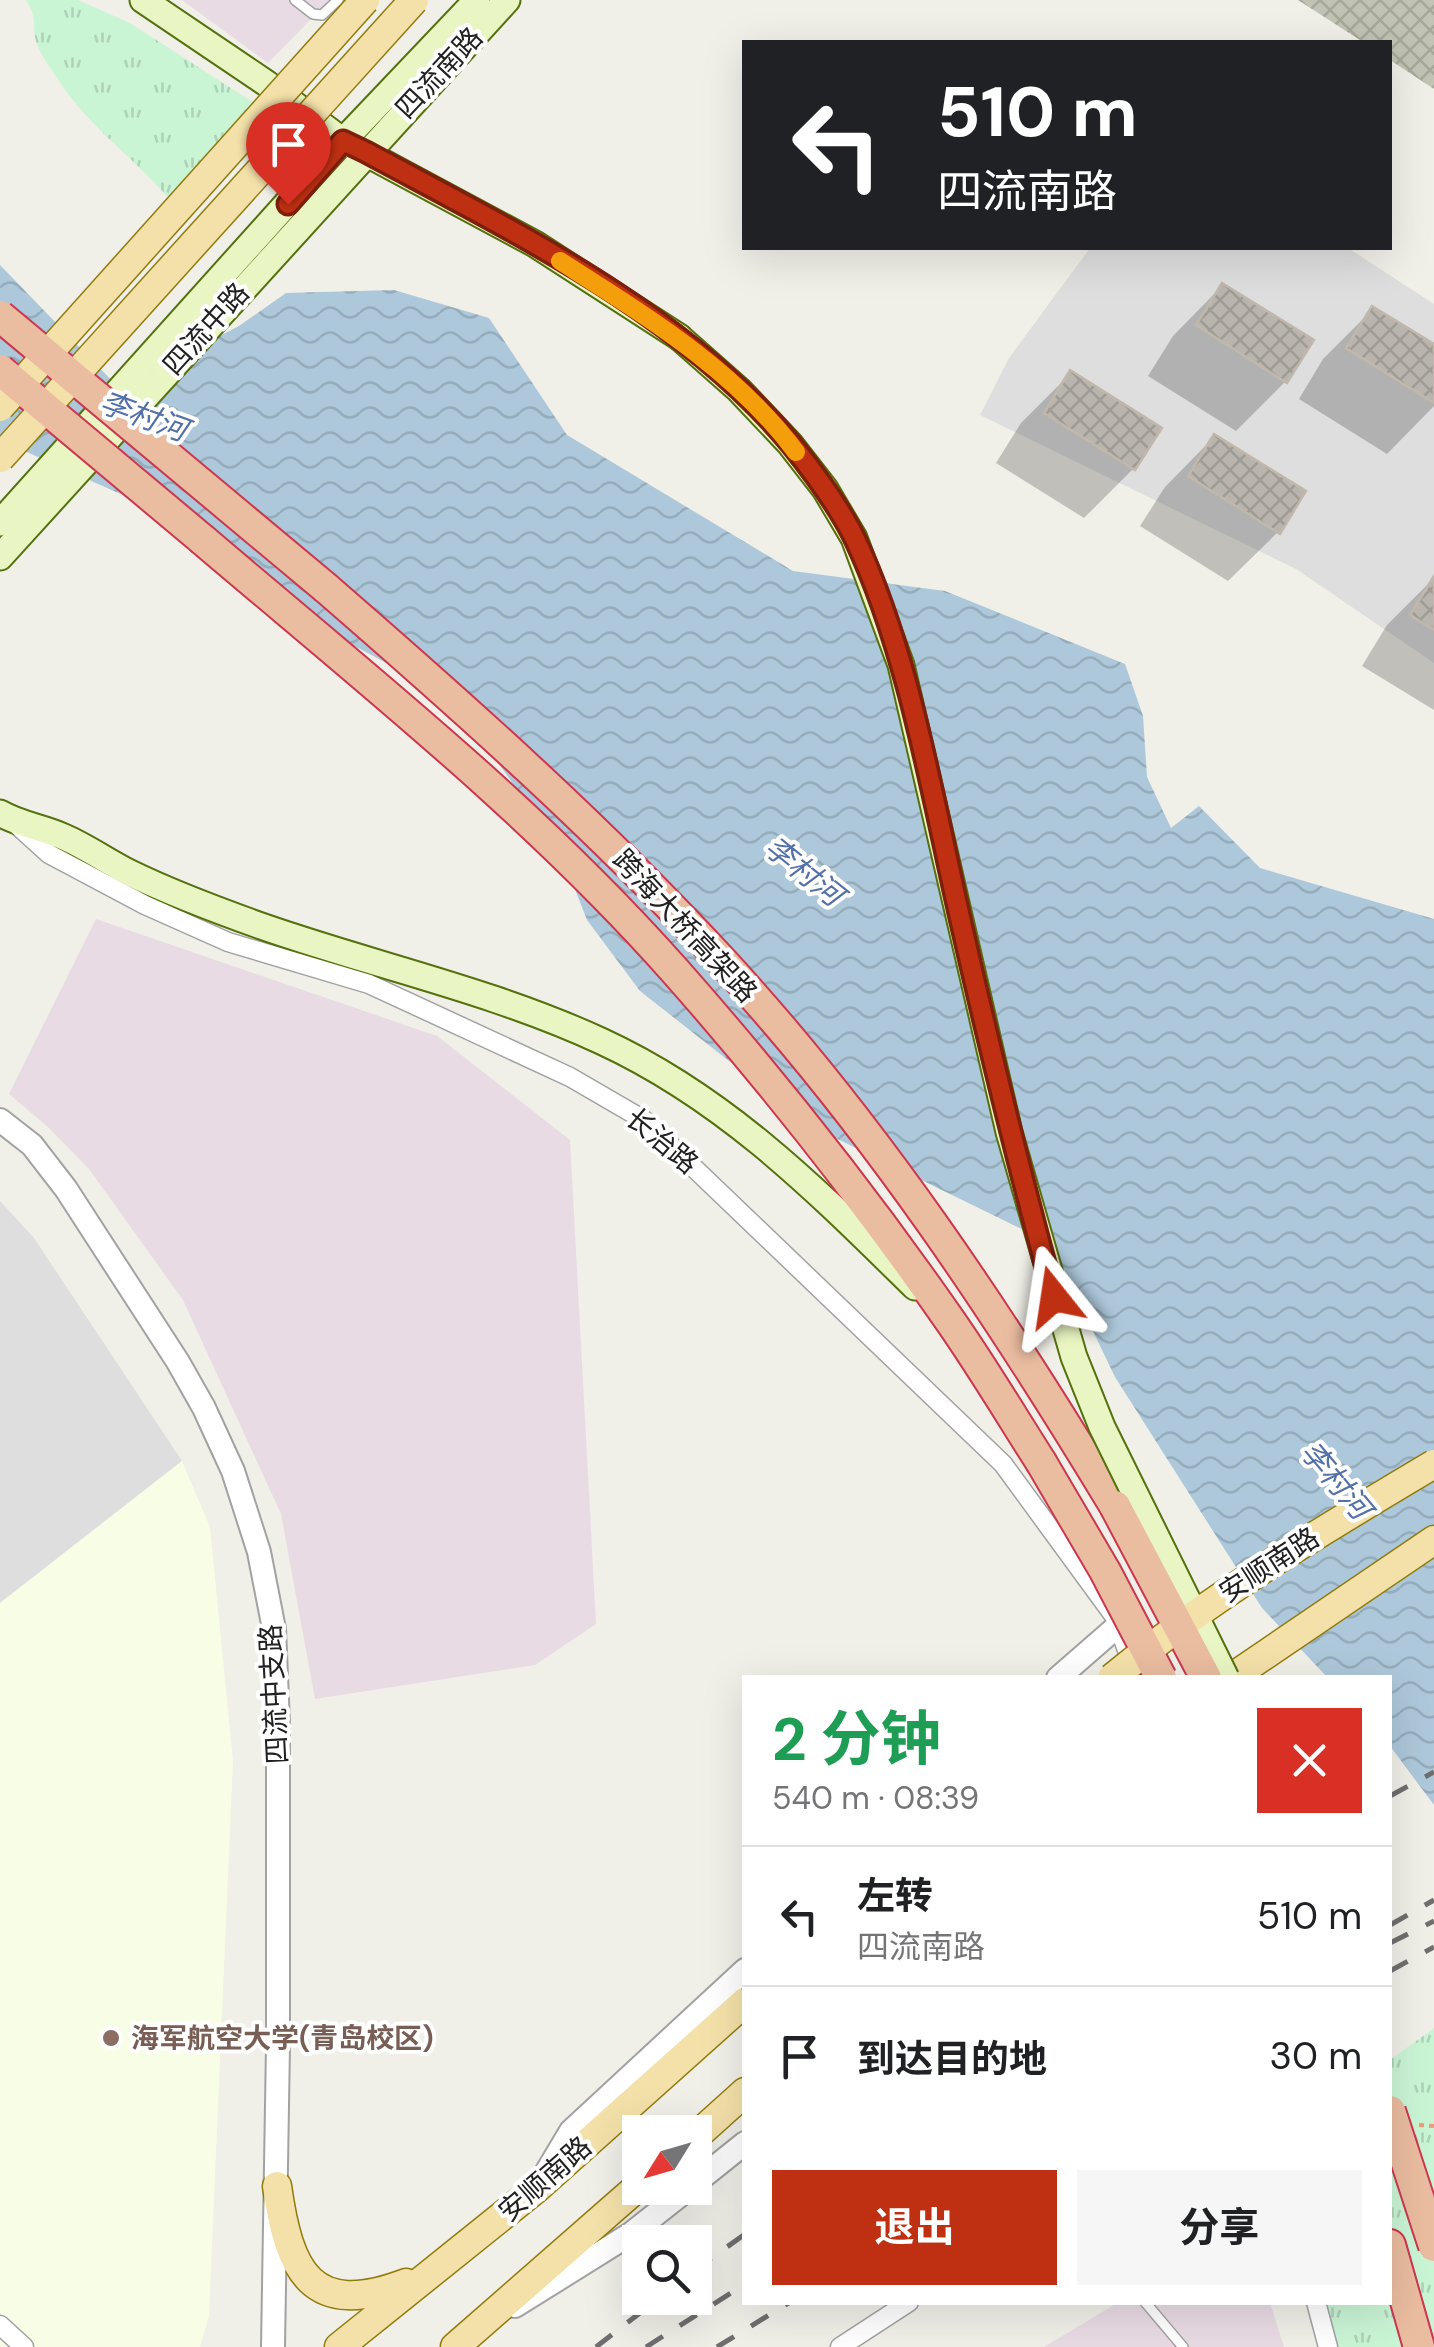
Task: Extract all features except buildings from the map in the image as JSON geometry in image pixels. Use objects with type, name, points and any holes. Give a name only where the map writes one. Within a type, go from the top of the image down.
[{"type":"highway","name":"跨海大桥高架路","points":[[0,316],[500,739],[628,862],[724,964],[839,1100],[968,1272],[1115,1506],[1204,1675]]},
{"type":"highway","name":"跨海大桥高架路","points":[[0,370],[492,790],[675,971],[810,1133],[951,1322],[1106,1572],[1159,1675]]},
{"type":"highway","points":[[1392,2117],[1434,2246]]},
{"type":"highway","points":[[1392,2253],[1419,2347]]},
{"type":"main road","points":[[143,0],[354,147],[535,244],[680,338],[739,390],[790,444],[825,489],[854,538],[900,664],[1009,1132],[1074,1358],[1148,1524],[1227,1675]]},
{"type":"main road","points":[[0,407],[365,0]]},
{"type":"main road","points":[[0,458],[414,0]]},
{"type":"main road","name":"四流南路","points":[[323,182],[477,0]]},
{"type":"main road","name":"四流南路","points":[[354,147],[507,0]]},
{"type":"main road","name":"四流中路","points":[[0,523],[323,182]]},
{"type":"main road","name":"四流中路","points":[[0,557],[323,182]]},
{"type":"main road","points":[[7,817],[61,835],[131,873],[205,905],[550,1018],[605,1042],[670,1078],[746,1129],[810,1184],[951,1322]]},
{"type":"main road","name":"安顺南路","points":[[1116,1675],[1237,1586],[1434,1464]]},
{"type":"main road","points":[[1233,1675],[1434,1540]]},
{"type":"main road","name":"安顺南路","points":[[339,2347],[537,2188],[742,2005]]},
{"type":"main road","points":[[712,2121],[742,2095]]},
{"type":"main road","points":[[276,2186],[284,2234],[296,2263],[316,2284],[344,2298],[376,2294],[431,2273]]},
{"type":"main road","points":[[464,2340],[622,2201]]},
{"type":"street","name":"长治路","points":[[7,817],[49,854],[145,905],[228,942],[369,984],[522,1053],[644,1120],[1003,1464],[1120,1624]]},
{"type":"street","name":"四流中支路","points":[[0,1120],[32,1146],[66,1189],[178,1362],[232,1471],[259,1552],[274,1630],[278,1724],[273,2347]]},
{"type":"street","name":"长治路","points":[[1120,1624],[1116,1622],[1135,1675]]},
{"type":"street","points":[[1061,1675],[1120,1624]]},
{"type":"street","points":[[537,2188],[571,2131],[742,1973]]},
{"type":"street","points":[[712,2169],[742,2145]]},
{"type":"street","points":[[464,2340],[632,2233],[667,2205]]},
{"type":"street","points":[[840,2347],[904,2305]]},
{"type":"street","points":[[1317,2305],[1328,2347]]},
{"type":"street","points":[[0,2325],[24,2347]]},
{"type":"lane","points":[[295,0],[322,16],[338,0]]},
{"type":"lane","points":[[1147,2305],[1182,2347]]},
{"type":"shaded area","points":[[182,0],[330,0],[268,63]]},
{"type":"shaded area","points":[[1298,0],[1434,0],[1434,89],[1392,61],[1392,40],[1360,40]]},
{"type":"shaded area","points":[[1089,250],[1351,250],[1434,304],[1434,663],[1296,569],[980,415],[1009,358]]},
{"type":"shaded area","points":[[96,919],[437,1036],[570,1140],[596,1624],[535,1665],[315,1699],[281,1514],[183,1300],[89,1169],[9,1094]]},
{"type":"shaded area","points":[[0,1201],[34,1238],[182,1461],[0,1603]]},
{"type":"shaded area","name":"海军航空大学(青岛校区)","points":[[182,1461],[210,1527],[233,1761],[209,2316],[200,2347],[0,2347],[0,1603]]},
{"type":"shaded area","points":[[1114,2305],[1271,2305],[1284,2347],[1044,2347]]},
{"type":"green space","points":[[26,0],[78,0],[130,23],[257,105],[172,202],[73,101],[39,49]]},
{"type":"green space","points":[[1434,2028],[1434,2347],[1327,2347],[1319,2305],[1392,2305],[1392,2059]]},
{"type":"water","name":"李村河","points":[[0,265],[119,388],[239,326],[286,293],[394,290],[489,318],[567,435],[793,571],[945,591],[1125,664],[1143,716],[1147,777],[1171,828],[1199,806],[1260,868],[1434,919],[1434,1805],[1392,1749],[1392,1675],[1325,1675],[1262,1608],[1115,1377],[1068,1279],[1036,1236],[813,1127],[640,991],[587,920],[559,848],[451,697],[275,604],[201,530],[0,440]]},
{"type":"railway","points":[[1392,1795],[1434,1772]]},
{"type":"railway","points":[[1392,1924],[1434,1900]]},
{"type":"railway","points":[[1392,1942],[1434,1921]]},
{"type":"railway","points":[[1392,1970],[1434,1947]]},
{"type":"railway","points":[[712,2258],[742,2236]]},
{"type":"railway","points":[[646,2347],[742,2286]]},
{"type":"railway","points":[[717,2347],[785,2305]]},
{"type":"railway","points":[[596,2347],[637,2315]]},
{"type":"slow traffic","points":[[560,261],[680,338],[739,390],[796,452]]},
{"type":"place","name":"海军航空大学(青岛校区)","points":[[111,2038]]},
{"type":"route","points":[[288,204],[343,141],[366,152],[535,244],[680,338],[739,390],[790,444],[825,489],[854,538],[900,664],[1009,1132],[1054,1297]]}]
